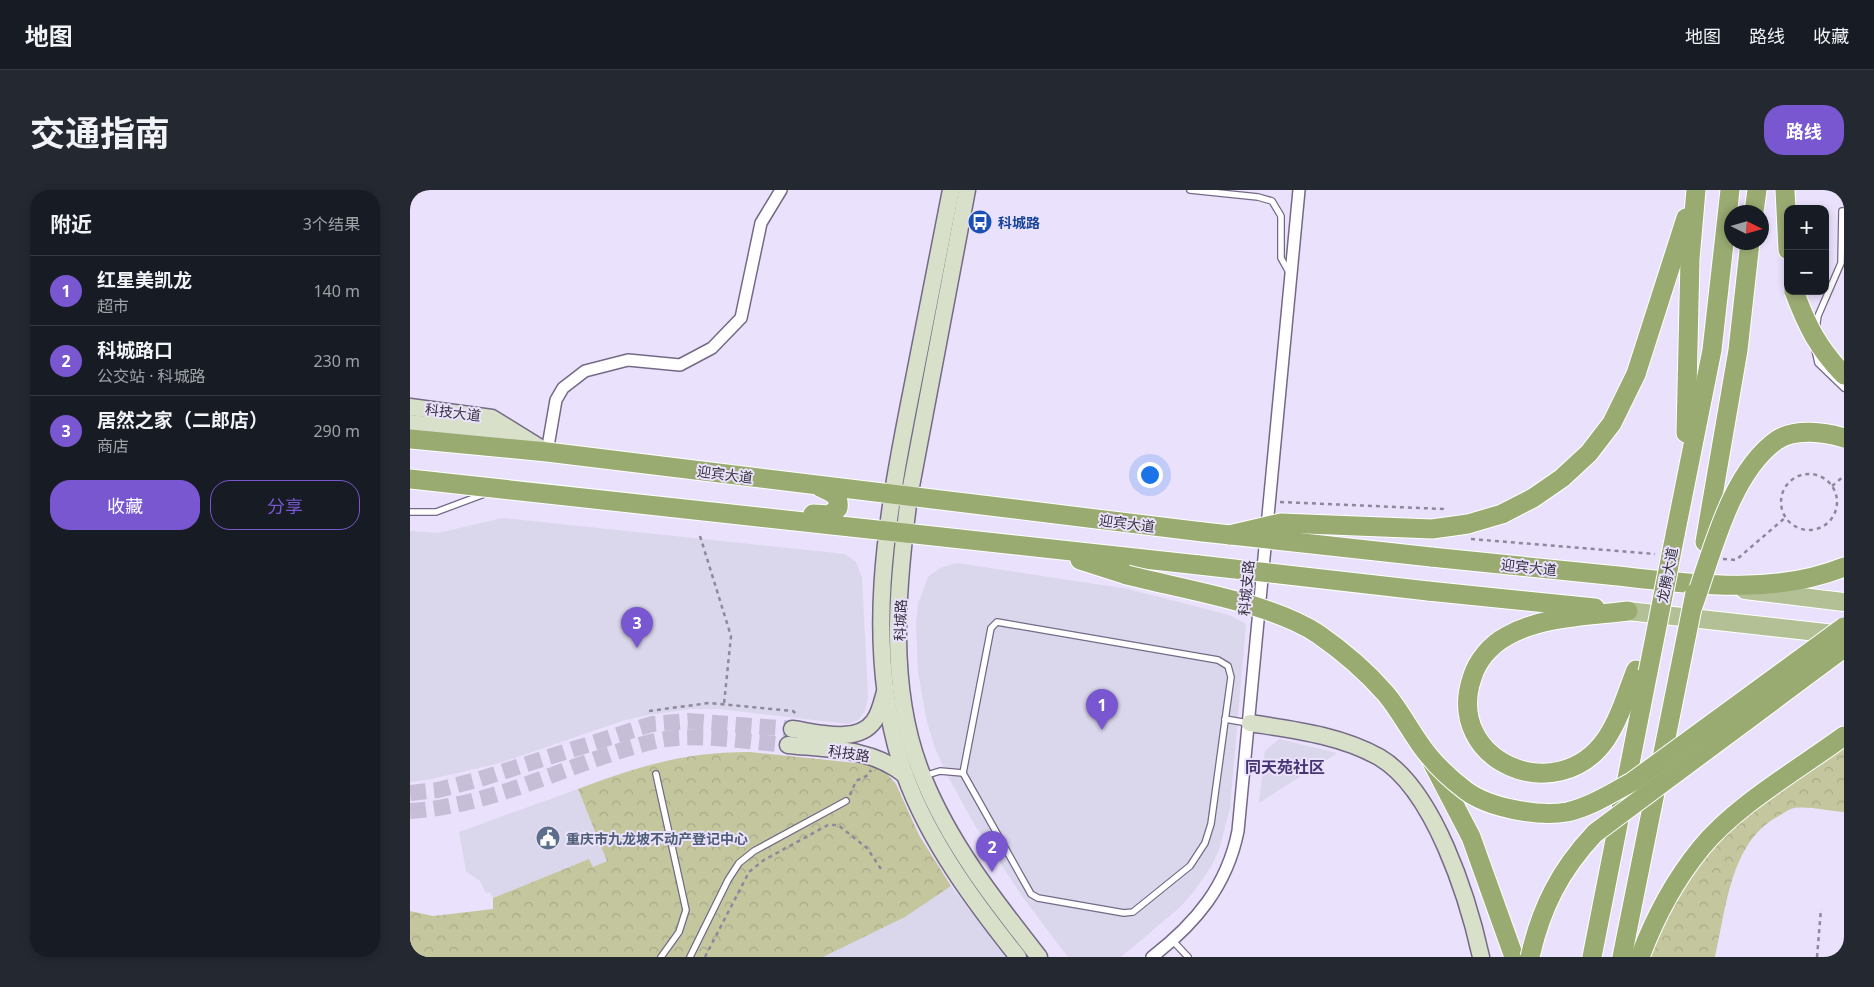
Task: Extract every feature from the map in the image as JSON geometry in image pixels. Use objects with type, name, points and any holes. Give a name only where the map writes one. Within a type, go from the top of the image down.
[{"type":"highway","points":[[1229,535],[1281,523],[1432,529],[1468,524],[1502,514],[1533,498],[1562,478],[1589,454],[1612,423],[1636,374],[1694,190]]},
{"type":"highway","points":[[1685,486],[1690,259],[1694,190]]},
{"type":"highway","name":"龙腾大道","points":[[1592,957],[1642,671],[1664,593],[1712,350],[1730,190]]},
{"type":"highway","points":[[1755,205],[1757,190]]},
{"type":"highway","points":[[1785,190],[1786,205]]},
{"type":"highway","points":[[1622,957],[1705,542],[1738,350],[1749,250]]},
{"type":"highway","points":[[1795,295],[1805,321],[1824,355],[1844,375]]},
{"type":"highway","points":[[1693,606],[1731,500],[1752,463],[1778,439],[1812,431],[1844,438]]},
{"type":"highway","name":"迎宾大道","points":[[410,438],[547,452],[1229,535],[1720,587]]},
{"type":"highway","points":[[410,479],[1428,591],[1628,611]]},
{"type":"highway","points":[[707,511],[743,508],[827,516],[834,514],[838,508],[837,497],[816,485]]},
{"type":"highway","points":[[1043,548],[1127,575],[1240,602],[1277,615],[1316,632],[1350,656],[1387,695],[1429,756],[1471,837],[1514,957]]},
{"type":"highway","points":[[1720,587],[1824,576],[1844,568]]},
{"type":"highway","points":[[1628,611],[1532,625],[1506,636],[1489,650],[1476,666],[1469,686],[1468,709],[1473,730],[1496,759],[1512,768],[1532,774],[1553,774],[1572,768],[1588,758],[1605,740],[1642,671]]},
{"type":"highway","points":[[1429,756],[1466,792],[1494,804],[1516,811],[1541,814],[1568,812],[1596,801],[1632,782],[1844,627]]},
{"type":"highway","points":[[1530,957],[1546,902],[1579,850],[1595,833],[1844,648]]},
{"type":"highway","points":[[1640,957],[1654,923],[1675,883],[1702,847],[1736,814],[1844,736]]},
{"type":"main road","name":"科城路","points":[[951,190],[895,532],[882,595],[886,688],[894,737],[905,775],[930,827],[966,887],[1018,957]]},
{"type":"main road","name":"科城路","points":[[900,495],[967,190]]},
{"type":"main road","name":"科技大道","points":[[410,407],[492,418],[547,452]]},
{"type":"main road","name":"科技大道","points":[[410,423],[521,435]]},
{"type":"main road","name":"科城路","points":[[895,532],[900,669],[908,729],[922,776],[944,821],[980,879],[1039,957]]},
{"type":"main road","name":"迎宾大道","points":[[1720,587],[1844,602]]},
{"type":"main road","points":[[1628,611],[1844,635]]},
{"type":"main road","points":[[794,731],[838,735],[860,732],[875,719],[886,688]]},
{"type":"main road","points":[[1250,723],[1302,731],[1344,742],[1381,759],[1396,770],[1422,803],[1446,849],[1464,893],[1482,957]]},
{"type":"main road","name":"科技路","points":[[794,731],[844,750],[872,756],[888,762],[905,775]]},
{"type":"street","points":[[547,452],[556,400],[564,388],[586,371],[628,360],[680,365],[712,348],[741,318],[761,223],[781,190]]},
{"type":"street","name":"科城支路","points":[[1152,957],[1173,941],[1203,910],[1226,874],[1234,854],[1242,809],[1268,501],[1299,190]]},
{"type":"lane","points":[[1190,190],[1258,196],[1272,201],[1281,216],[1281,258],[1290,276]]},
{"type":"lane","points":[[1844,211],[1842,211],[1841,263],[1818,316],[1814,344],[1818,363],[1844,388]]},
{"type":"lane","points":[[410,512],[436,512],[501,488]]},
{"type":"lane","points":[[997,622],[1224,662],[1228,666],[1231,677],[1211,824],[1201,851],[1190,866],[1137,910],[1129,913],[1038,898],[1031,894],[963,774],[991,628],[997,622]]},
{"type":"lane","points":[[1225,719],[1250,723]]},
{"type":"lane","points":[[922,776],[940,770],[963,774]]},
{"type":"lane","points":[[656,774],[686,910],[680,932],[661,957]]},
{"type":"lane","points":[[690,957],[728,880],[740,863],[754,851],[846,801]]},
{"type":"lane","points":[[1173,941],[1188,957]]},
{"type":"path","points":[[1816,475],[1832,486],[1837,503],[1831,519],[1825,526],[1808,530],[1791,524],[1786,517],[1782,499],[1790,482],[1798,477],[1816,475]]},
{"type":"path","points":[[1832,486],[1844,476]]},
{"type":"path","points":[[1268,501],[1443,509],[1448,515]]},
{"type":"path","points":[[1716,558],[1736,560],[1786,517]]},
{"type":"path","points":[[700,536],[731,636],[724,704]]},
{"type":"path","points":[[1469,539],[1657,554]]},
{"type":"path","points":[[649,711],[691,704],[724,704],[793,710],[794,731]]},
{"type":"path","points":[[846,801],[856,781],[870,774],[871,766]]},
{"type":"path","points":[[705,957],[749,872],[764,860],[828,825],[838,824],[864,845],[883,872]]},
{"type":"path","points":[[1817,957],[1821,909]]},
{"type":"shaded area","points":[[503,518],[845,554],[856,562],[862,578],[868,697],[865,711],[858,720],[849,724],[719,709],[691,709],[648,715],[622,721],[500,763],[410,782],[410,531],[438,533]]},
{"type":"shaded area","points":[[957,563],[1128,589],[1229,615],[1246,624],[1230,808],[1219,850],[1211,867],[1192,894],[1179,908],[1121,957],[1068,957],[1024,899],[976,827],[947,775],[935,748],[927,722],[918,672],[916,624],[918,604],[928,577],[940,568]]},
{"type":"shaded area","points":[[1279,739],[1337,753],[1259,803],[1265,751]]},
{"type":"shaded area","points":[[578,789],[608,861],[593,867],[589,859],[493,898],[490,892],[486,893],[480,881],[466,871],[459,832]]},
{"type":"shaded area","points":[[951,886],[1005,957],[823,957],[905,917]]},
{"type":"green space","points":[[1844,746],[1844,812],[1794,808],[1777,817],[1761,829],[1749,843],[1732,879],[1715,957],[1647,957],[1691,869],[1739,819]]},
{"type":"green space","points":[[750,752],[866,764],[883,769],[896,784],[919,835],[951,886],[905,917],[823,957],[410,957],[410,911],[433,916],[493,909],[493,898],[589,859],[593,867],[607,861],[578,789],[662,762],[704,755]]},
{"type":"tunnel","points":[[410,793],[438,790],[480,779],[652,724],[688,721],[792,729]]},
{"type":"tunnel","points":[[410,811],[473,801],[534,782],[624,750],[671,738],[721,739],[788,745]]},
{"type":"place","name":"科城路","points":[[980,222]]},
{"type":"place","name":"居然之家（二郎店）","points":[[637,648]]},
{"type":"place","name":"红星美凯龙","points":[[1102,730]]},
{"type":"place","name":"重庆市九龙坡不动产登记中心","points":[[548,838]]},
{"type":"place","name":"科城路口","points":[[992,872]]},
{"type":"district","name":"同天苑社区","points":[[1285,767]]}]
